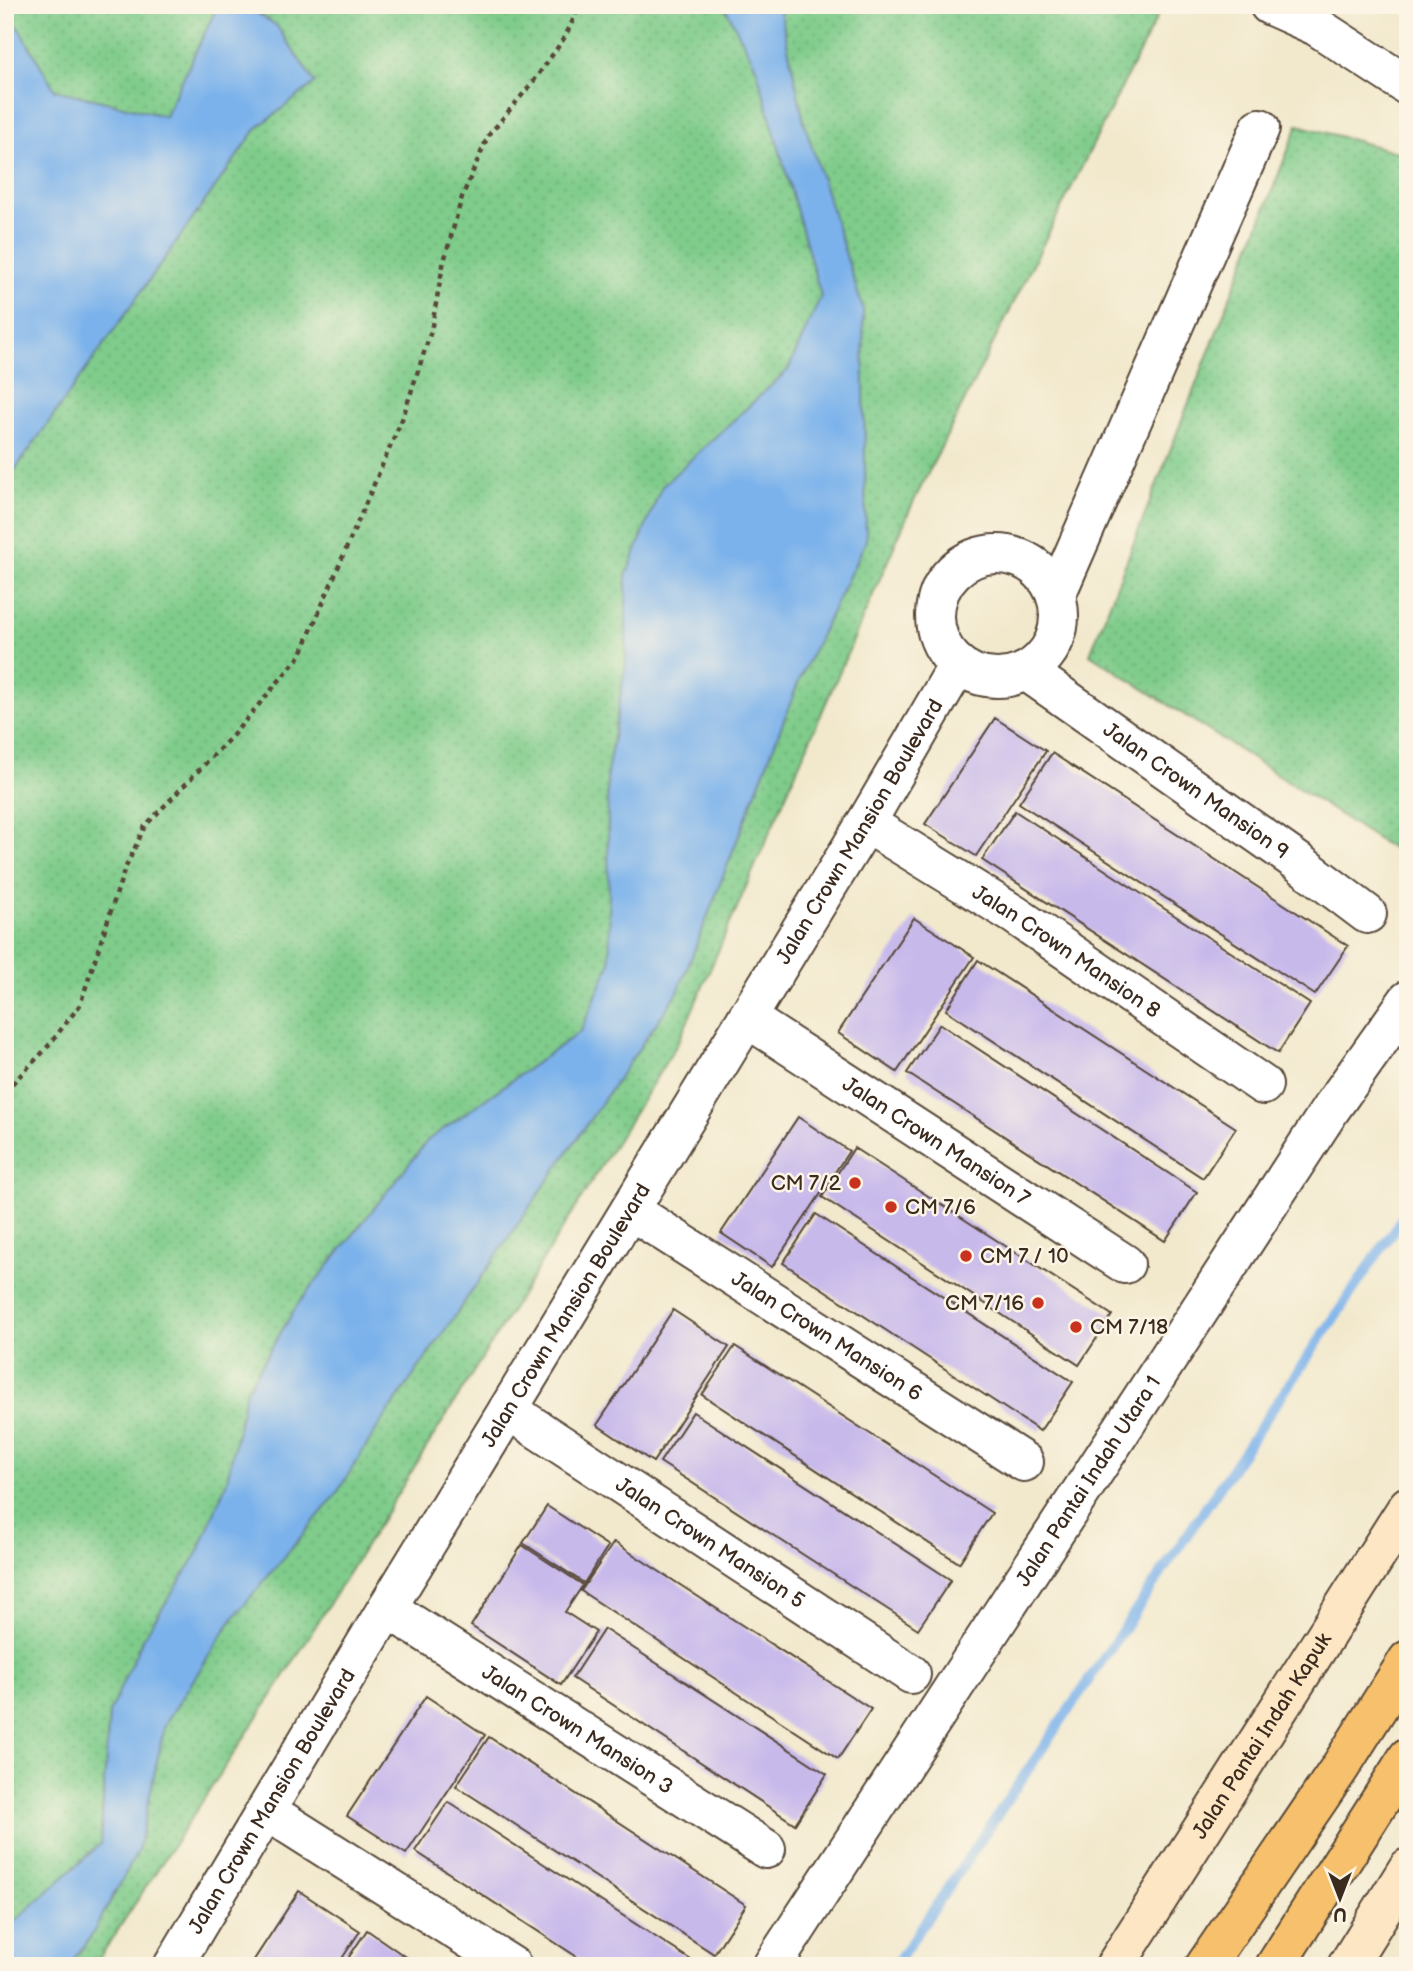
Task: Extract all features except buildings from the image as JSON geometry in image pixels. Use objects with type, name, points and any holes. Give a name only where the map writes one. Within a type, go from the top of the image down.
[{"type":"highway","points":[[1205,1966],[1339,1769],[1408,1660]]},
{"type":"highway","points":[[1275,1966],[1408,1757]]},
{"type":"main road","name":"Jalan Pantai Indah Kapuk","points":[[1115,1966],[1408,1506]]},
{"type":"main road","points":[[1348,1966],[1408,1868]]},
{"type":"street","points":[[1269,5],[1316,26],[1408,86]]},
{"type":"street","points":[[1056,595],[1260,128]]},
{"type":"street","points":[[985,554],[1020,558],[1036,567],[1049,580],[1060,613],[1052,647],[1040,661],[1026,671],[1009,677],[991,678],[974,674],[958,665],[937,636],[934,619],[936,601],[943,584],[954,570],[968,560],[985,554]]},
{"type":"street","name":"Jalan Crown Mansion Boulevard","points":[[173,1966],[387,1608],[866,823],[958,665]]},
{"type":"street","name":"Jalan Crown Mansion 9","points":[[1026,671],[1298,862],[1367,914]]},
{"type":"street","name":"Jalan Crown Mansion 8","points":[[866,823],[1015,915],[1263,1085]]},
{"type":"street","name":"Jalan Pantai Indah Utara 1","points":[[772,1966],[1315,1133],[1408,1000]]},
{"type":"street","name":"Jalan Crown Mansion 7","points":[[747,1018],[1125,1264]]},
{"type":"street","name":"Jalan Crown Mansion 6","points":[[630,1210],[1024,1462]]},
{"type":"street","name":"Jalan Crown Mansion 5","points":[[508,1410],[911,1674]]},
{"type":"street","name":"Jalan Crown Mansion 3","points":[[387,1608],[766,1849]]},
{"type":"street","points":[[267,1811],[512,1966]]},
{"type":"path","points":[[5,1091],[45,1050],[80,1006],[124,871],[145,826],[233,736],[300,656],[404,416],[431,331],[443,265],[462,197],[488,136],[533,82],[565,37],[580,5]]},
{"type":"green space","points":[[5,5],[1163,5],[912,505],[679,1041],[282,1680],[94,1966],[5,1966]]},
{"type":"green space","points":[[1298,125],[1408,155],[1408,859],[1090,654]]},
{"type":"water","points":[[5,5],[55,90],[165,116],[218,5],[244,5],[276,25],[315,83],[257,128],[5,484]]},
{"type":"water","points":[[724,5],[779,5],[804,122],[863,309],[866,541],[801,676],[678,992],[376,1430],[335,1496],[234,1617],[165,1724],[138,1851],[89,1940],[68,1966],[5,1966],[5,1930],[100,1844],[109,1713],[143,1638],[198,1553],[227,1481],[246,1390],[298,1304],[428,1140],[581,1031],[610,963],[607,773],[626,663],[626,576],[662,486],[788,370],[821,296],[756,67]]},
{"type":"waterway","points":[[895,1966],[1408,1209]]},
{"type":"place","name":"CM 7/2","points":[[855,1183]]},
{"type":"place","name":"CM 7/6","points":[[891,1207]]},
{"type":"place","name":"CM 7 / 10","points":[[966,1256]]},
{"type":"place","name":"CM 7/16","points":[[1038,1303]]},
{"type":"place","name":"CM 7/18","points":[[1076,1327]]}]
